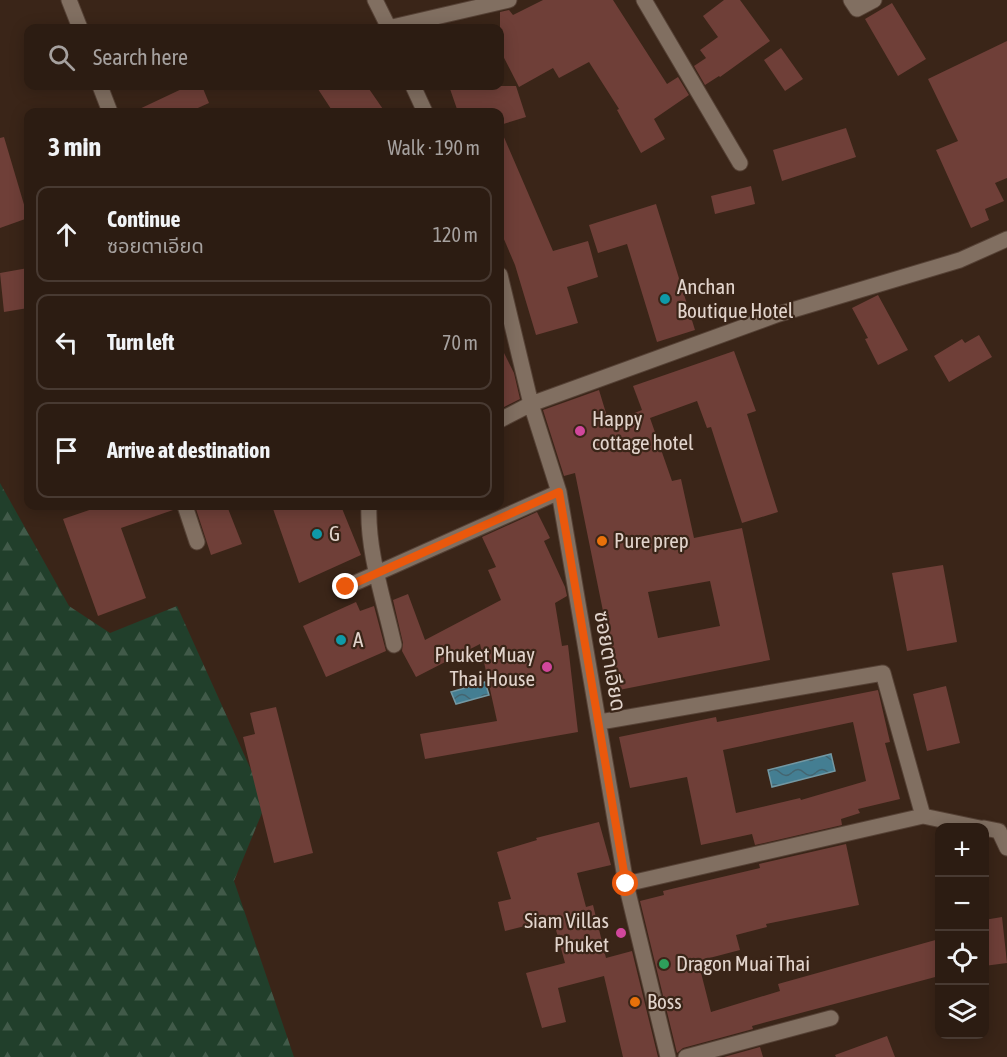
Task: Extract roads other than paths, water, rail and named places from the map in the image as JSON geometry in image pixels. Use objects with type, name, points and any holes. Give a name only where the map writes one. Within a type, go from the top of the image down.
[{"type":"street","points":[[69,0],[78,24]]},
{"type":"street","points":[[375,0],[387,24]]},
{"type":"street","points":[[406,24],[509,0]]},
{"type":"street","points":[[644,0],[740,163]]},
{"type":"street","points":[[851,0],[857,9],[874,0]]},
{"type":"street","points":[[102,90],[108,108]]},
{"type":"street","points":[[415,90],[423,108]]},
{"type":"street","points":[[504,418],[531,405],[779,314],[960,260],[1007,239]]},
{"type":"street","name":"ซอยตาเอียด","points":[[504,292],[531,405],[559,492],[626,884],[668,1057]]},
{"type":"street","points":[[346,587],[559,492]]},
{"type":"street","points":[[186,510],[197,542]]},
{"type":"street","points":[[369,510],[378,574],[394,645]]},
{"type":"street","points":[[600,722],[883,673],[923,816]]},
{"type":"street","points":[[626,884],[923,816],[957,823]]},
{"type":"street","points":[[989,829],[999,831],[1007,848]]},
{"type":"street","points":[[686,1057],[831,1018]]},
{"type":"water","points":[[485,682],[489,695],[456,704],[451,692]]},
{"type":"water","points":[[831,754],[835,771],[772,787],[768,770]]},
{"type":"place","name":"Anchan Boutique Hotel","points":[[665,299]]},
{"type":"place","name":"Happy cottage hotel","points":[[580,431]]},
{"type":"place","name":"G","points":[[317,534]]},
{"type":"place","name":"Pure prep","points":[[602,541]]},
{"type":"place","name":"A","points":[[341,640]]},
{"type":"place","name":"Phuket Muay Thai House","points":[[547,667]]},
{"type":"place","name":"Siam Villas Phuket","points":[[621,933]]},
{"type":"place","name":"Dragon Muai Thai","points":[[664,964]]},
{"type":"place","name":"Boss","points":[[635,1002]]}]
